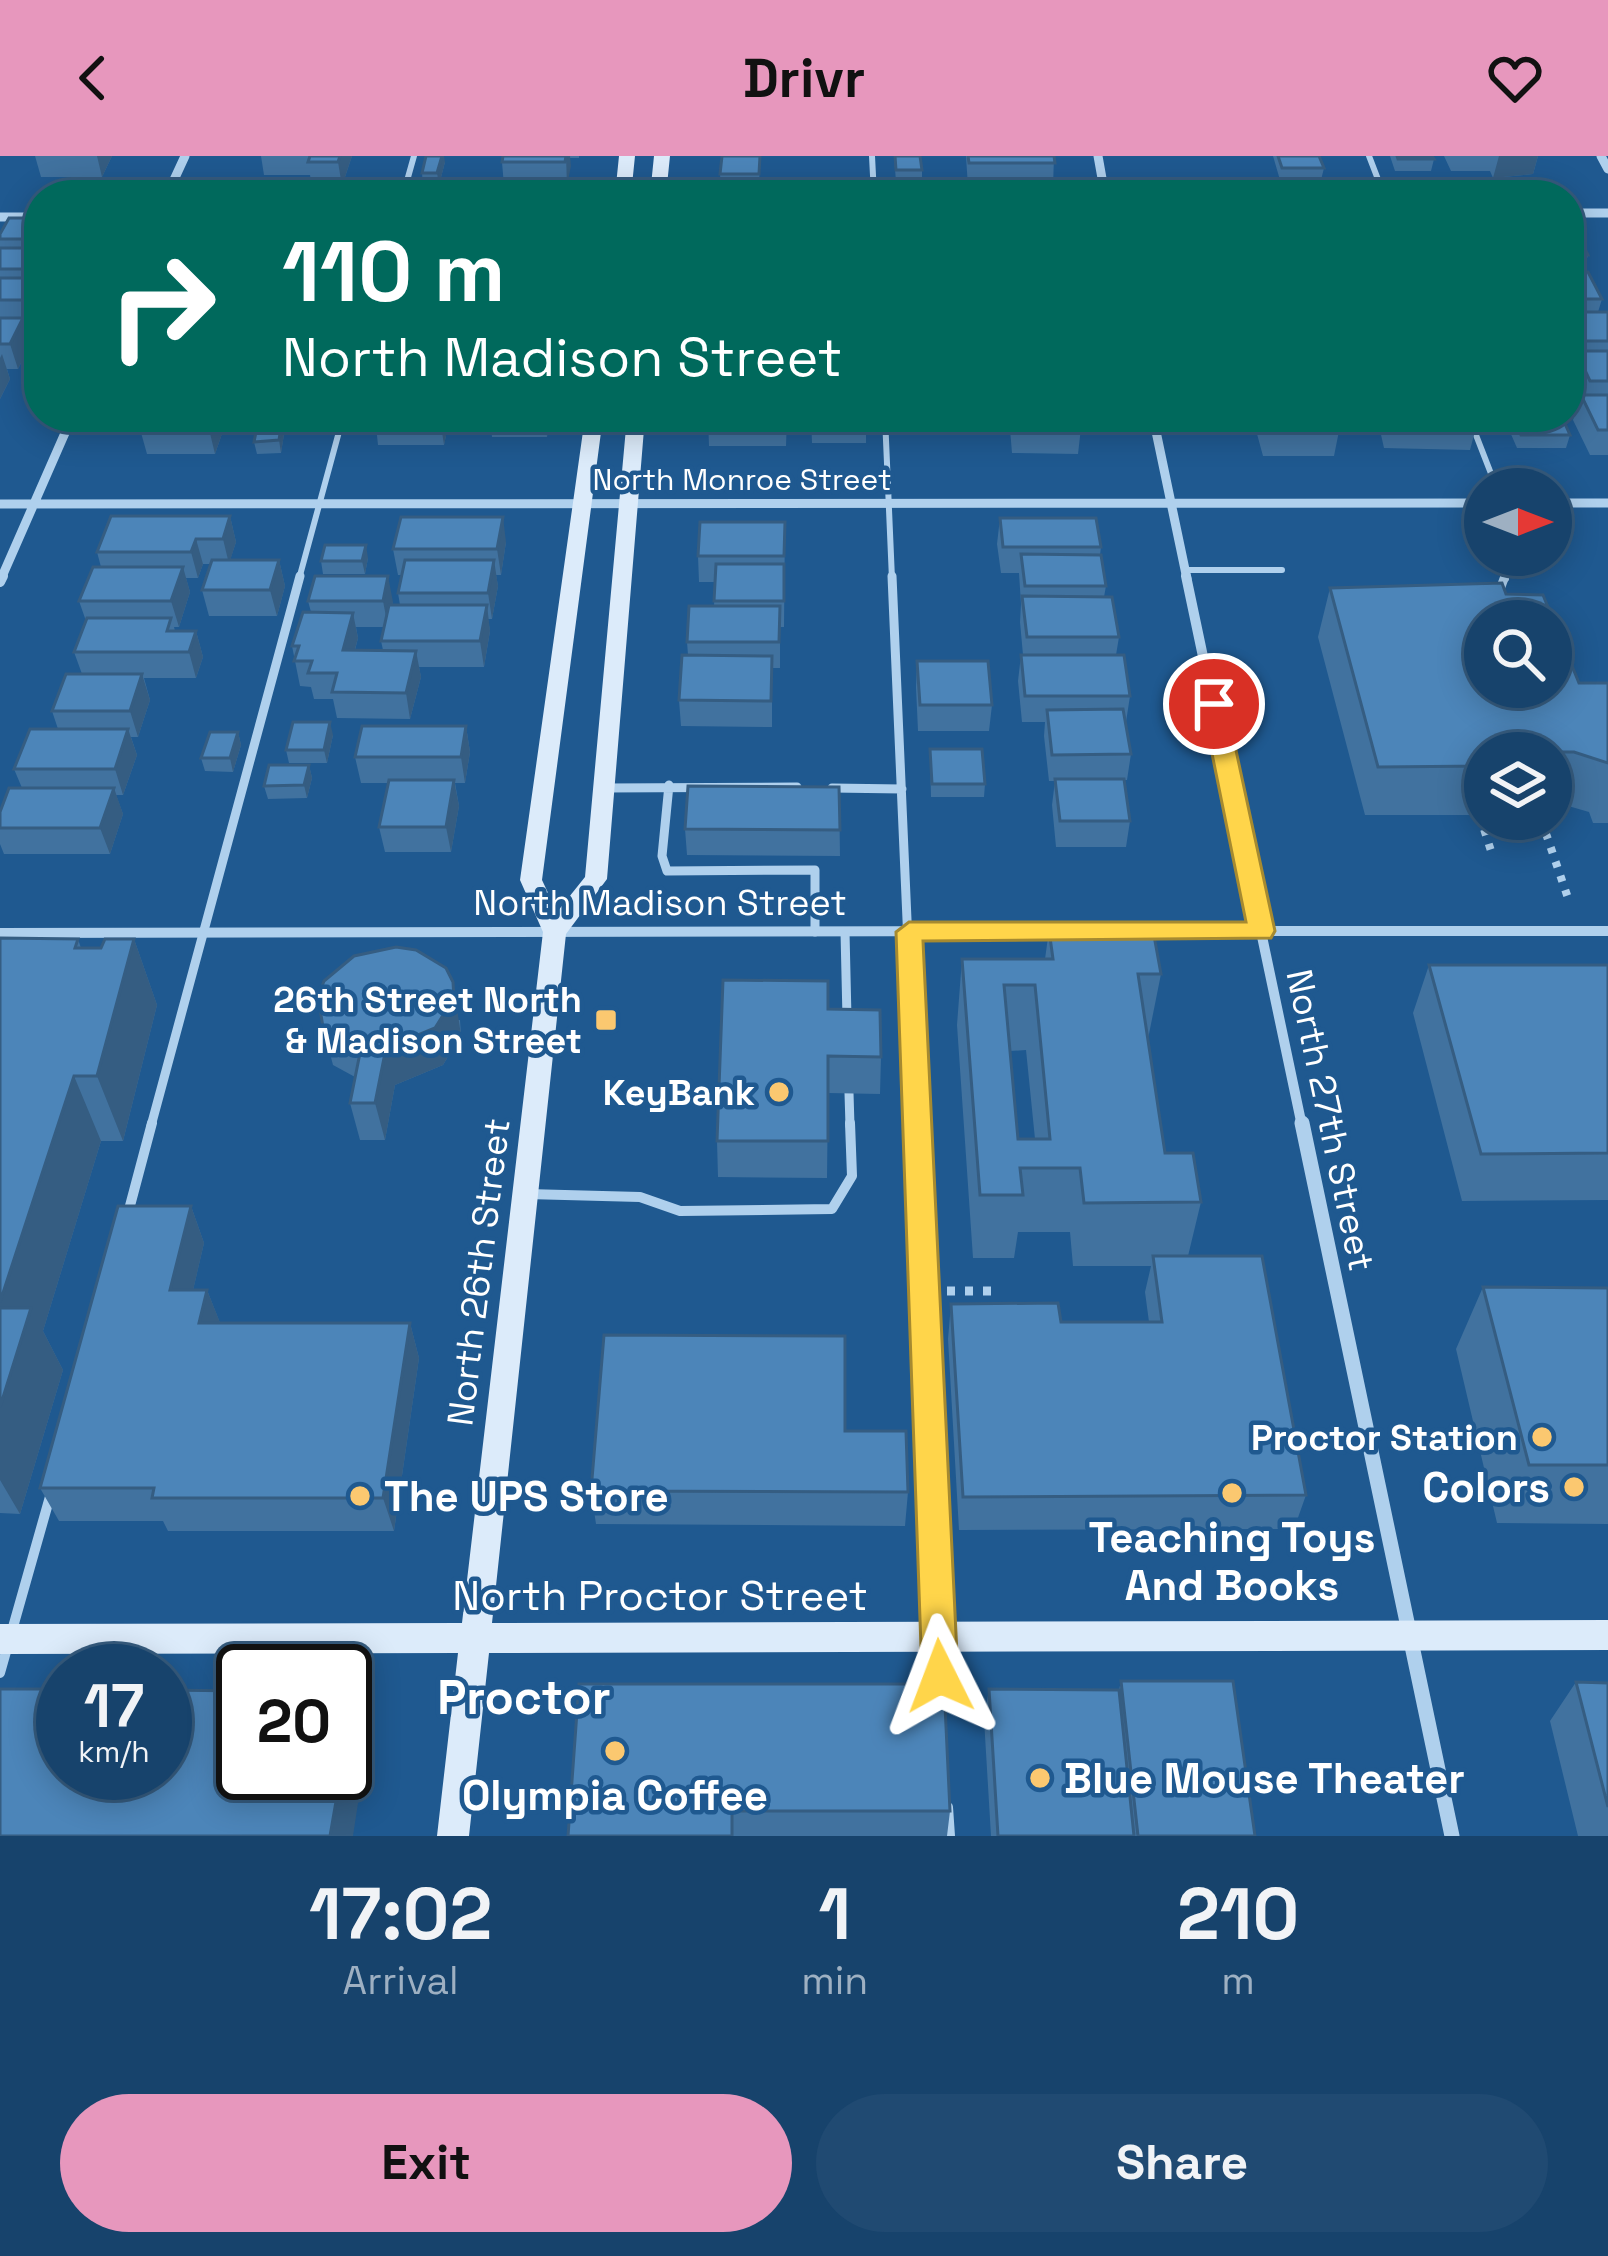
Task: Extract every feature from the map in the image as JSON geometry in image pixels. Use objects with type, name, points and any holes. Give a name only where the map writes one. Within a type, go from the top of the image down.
[{"type":"street","points":[[1601,156],[1608,169]]},
{"type":"street","points":[[0,582],[65,432]]},
{"type":"street","name":"North 26th Street","points":[[453,1836],[555,932],[531,880],[592,432]]},
{"type":"street","points":[[555,932],[596,879],[634,432]]},
{"type":"street","name":"North 27th Street","points":[[1156,432],[1452,1836]]},
{"type":"street","name":"North Monroe Street","points":[[0,504],[1464,502]]},
{"type":"street","points":[[1572,503],[1608,503]]},
{"type":"street","points":[[1121,931],[1608,931]]},
{"type":"street","name":"North Madison Street","points":[[0,933],[1074,932]]},
{"type":"street","name":"North Proctor Street","points":[[5,1639],[1608,1635]]},
{"type":"lane","points":[[123,1229],[339,432]]},
{"type":"lane","points":[[886,432],[942,1703]]},
{"type":"lane","points":[[1475,432],[1489,468]]},
{"type":"lane","points":[[1185,570],[1282,570]]},
{"type":"lane","points":[[669,785],[662,856],[667,871],[815,870],[815,932]]},
{"type":"lane","points":[[604,788],[902,789]]},
{"type":"lane","points":[[845,932],[848,1025]]},
{"type":"lane","points":[[527,1194],[640,1197],[680,1211],[832,1209],[852,1176],[849,1094]]},
{"type":"lane","points":[[0,1673],[5,1639],[55,1479]]},
{"type":"lane","points":[[947,1792],[950,1836]]},
{"type":"path","points":[[1488,840],[1492,854]]},
{"type":"path","points":[[1548,840],[1568,898]]},
{"type":"path","points":[[924,1291],[999,1291]]},
{"type":"building","points":[[310,156],[340,156],[338,162],[308,162]]},
{"type":"building","points":[[426,156],[442,156],[437,173],[422,173]]},
{"type":"building","points":[[503,156],[566,156],[565,162],[502,162]]},
{"type":"building","points":[[722,156],[760,156],[759,174],[720,174]]},
{"type":"building","points":[[895,156],[920,156],[922,170],[896,170]]},
{"type":"building","points":[[968,156],[1054,156],[1055,163],[969,163]]},
{"type":"building","points":[[1278,156],[1319,156],[1324,168],[1282,168]]},
{"type":"building","points":[[1432,156],[1434,159],[1398,159]]},
{"type":"building","points":[[9,218],[24,218],[24,239],[0,239]]},
{"type":"building","points":[[0,248],[24,248],[24,269],[0,269]]},
{"type":"building","points":[[1584,272],[1588,272],[1602,299],[1584,299]]},
{"type":"building","points":[[0,278],[24,278],[24,300],[0,300]]},
{"type":"building","points":[[1584,312],[1608,312],[1608,341],[1584,341]]},
{"type":"building","points":[[0,318],[23,318],[10,344],[0,344]]},
{"type":"building","points":[[1584,351],[1608,351],[1608,381],[1590,381]]},
{"type":"building","points":[[1584,395],[1608,395],[1608,430],[1598,430]]},
{"type":"building","points":[[256,432],[280,432],[279,440],[254,442]]},
{"type":"building","points":[[1520,432],[1570,435],[1521,435]]},
{"type":"building","points":[[111,516],[230,516],[223,539],[196,539],[191,552],[97,552]]},
{"type":"building","points":[[401,517],[503,517],[497,549],[393,549]]},
{"type":"building","points":[[1000,518],[1096,518],[1101,547],[1003,547]]},
{"type":"building","points":[[700,522],[785,522],[784,556],[698,556]]},
{"type":"building","points":[[325,545],[366,545],[362,561],[321,561]]},
{"type":"building","points":[[1021,554],[1101,555],[1106,586],[1025,586]]},
{"type":"building","points":[[212,560],[279,560],[270,590],[202,590]]},
{"type":"building","points":[[405,560],[494,560],[488,593],[398,593]]},
{"type":"building","points":[[716,564],[784,564],[784,601],[714,601]]},
{"type":"building","points":[[93,567],[183,567],[171,601],[79,601]]},
{"type":"building","points":[[315,576],[388,576],[383,601],[308,601]]},
{"type":"building","points":[[1502,583],[1506,594],[1543,595],[1545,600],[1464,600],[1464,708],[1572,708],[1572,666],[1579,683],[1608,683],[1608,763],[1572,752],[1572,732],[1464,732],[1464,766],[1378,767],[1330,588]]},
{"type":"building","points":[[1022,596],[1112,597],[1119,637],[1027,637]]},
{"type":"building","points":[[389,605],[487,605],[480,641],[381,641]]},
{"type":"building","points":[[689,606],[780,606],[779,642],[687,642]]},
{"type":"building","points":[[303,612],[353,613],[343,650],[416,651],[406,693],[332,692],[337,673],[308,673],[312,661],[294,661],[299,646],[292,646]]},
{"type":"building","points":[[87,618],[171,618],[167,631],[196,631],[189,652],[74,652]]},
{"type":"building","points":[[682,655],[772,656],[771,701],[679,700]]},
{"type":"building","points":[[1021,655],[1124,655],[1130,696],[1025,696]]},
{"type":"building","points":[[917,661],[988,661],[992,705],[920,705]]},
{"type":"building","points":[[66,674],[142,674],[130,711],[52,711]]},
{"type":"building","points":[[1123,709],[1131,754],[1052,755],[1047,710]]},
{"type":"building","points":[[293,722],[330,722],[324,750],[286,750]]},
{"type":"building","points":[[362,726],[466,726],[461,757],[355,757]]},
{"type":"building","points":[[30,729],[128,729],[115,769],[14,769]]},
{"type":"building","points":[[210,732],[238,732],[230,758],[201,758]]},
{"type":"building","points":[[930,749],[982,749],[985,784],[932,784]]},
{"type":"building","points":[[269,765],[309,765],[304,785],[264,786]]},
{"type":"building","points":[[1055,779],[1124,779],[1130,821],[1060,821]]},
{"type":"building","points":[[389,780],[454,780],[446,827],[379,827]]},
{"type":"building","points":[[688,786],[839,787],[840,830],[685,829]]},
{"type":"building","points":[[9,788],[114,788],[100,828],[0,828]]},
{"type":"building","points":[[1049,930],[1153,930],[1161,974],[1138,974],[1165,1153],[1193,1153],[1201,1202],[1084,1203],[1080,1168],[1020,1168],[1023,1195],[980,1195],[962,959],[1053,959]],"holes":[[[1004,985],[1035,985],[1050,1139],[1018,1139]]]},
{"type":"building","points":[[0,938],[78,939],[75,948],[101,948],[105,939],[134,939],[97,1076],[74,1076],[0,1302]]},
{"type":"building","points":[[396,947],[416,950],[446,968],[454,998],[435,1028],[386,1048],[375,1103],[350,1103],[361,1048],[323,1027],[318,997],[324,981],[354,956]]},
{"type":"building","points":[[1429,965],[1608,965],[1608,1153],[1481,1154]]},
{"type":"building","points":[[723,980],[828,981],[828,1009],[880,1010],[881,1057],[828,1056],[828,1141],[717,1141]]},
{"type":"building","points":[[118,1206],[191,1206],[170,1290],[207,1290],[199,1323],[410,1323],[383,1498],[152,1498],[154,1488],[40,1488]]},
{"type":"building","points":[[1153,1256],[1262,1256],[1306,1495],[963,1497],[951,1304],[1058,1303],[1061,1322],[1162,1322]]},
{"type":"building","points":[[1483,1287],[1608,1288],[1608,1465],[1529,1465]]},
{"type":"building","points":[[0,1308],[31,1308],[0,1407]]},
{"type":"building","points":[[604,1335],[845,1336],[845,1431],[906,1431],[908,1492],[591,1491]]},
{"type":"building","points":[[1121,1681],[1233,1681],[1255,1836],[1138,1836]]},
{"type":"building","points":[[1576,1682],[1608,1683],[1608,1807]]},
{"type":"building","points":[[579,1684],[944,1684],[950,1811],[732,1811],[732,1836],[568,1836]]},
{"type":"building","points":[[0,1689],[36,1689],[36,1800],[192,1800],[192,1690],[216,1691],[216,1800],[336,1800],[330,1836],[0,1836]]},
{"type":"building","points":[[989,1689],[1119,1690],[1134,1836],[998,1836]]},
{"type":"place","name":"26th Street North & Madison Street","points":[[606,1020]]},
{"type":"place","name":"KeyBank","points":[[779,1092]]},
{"type":"place","name":"Proctor Station","points":[[1542,1437]]},
{"type":"place","name":"Colors","points":[[1574,1487]]},
{"type":"place","name":"Teaching Toys And Books","points":[[1232,1493]]},
{"type":"place","name":"The UPS Store","points":[[360,1496]]},
{"type":"place","name":"Olympia Coffee","points":[[615,1751]]},
{"type":"place","name":"Blue Mouse Theater","points":[[1040,1778]]},
{"type":"district","name":"Proctor","points":[[524,1697]]},
{"type":"route","points":[[940,1676],[909,932],[1262,931],[1214,704]]}]
